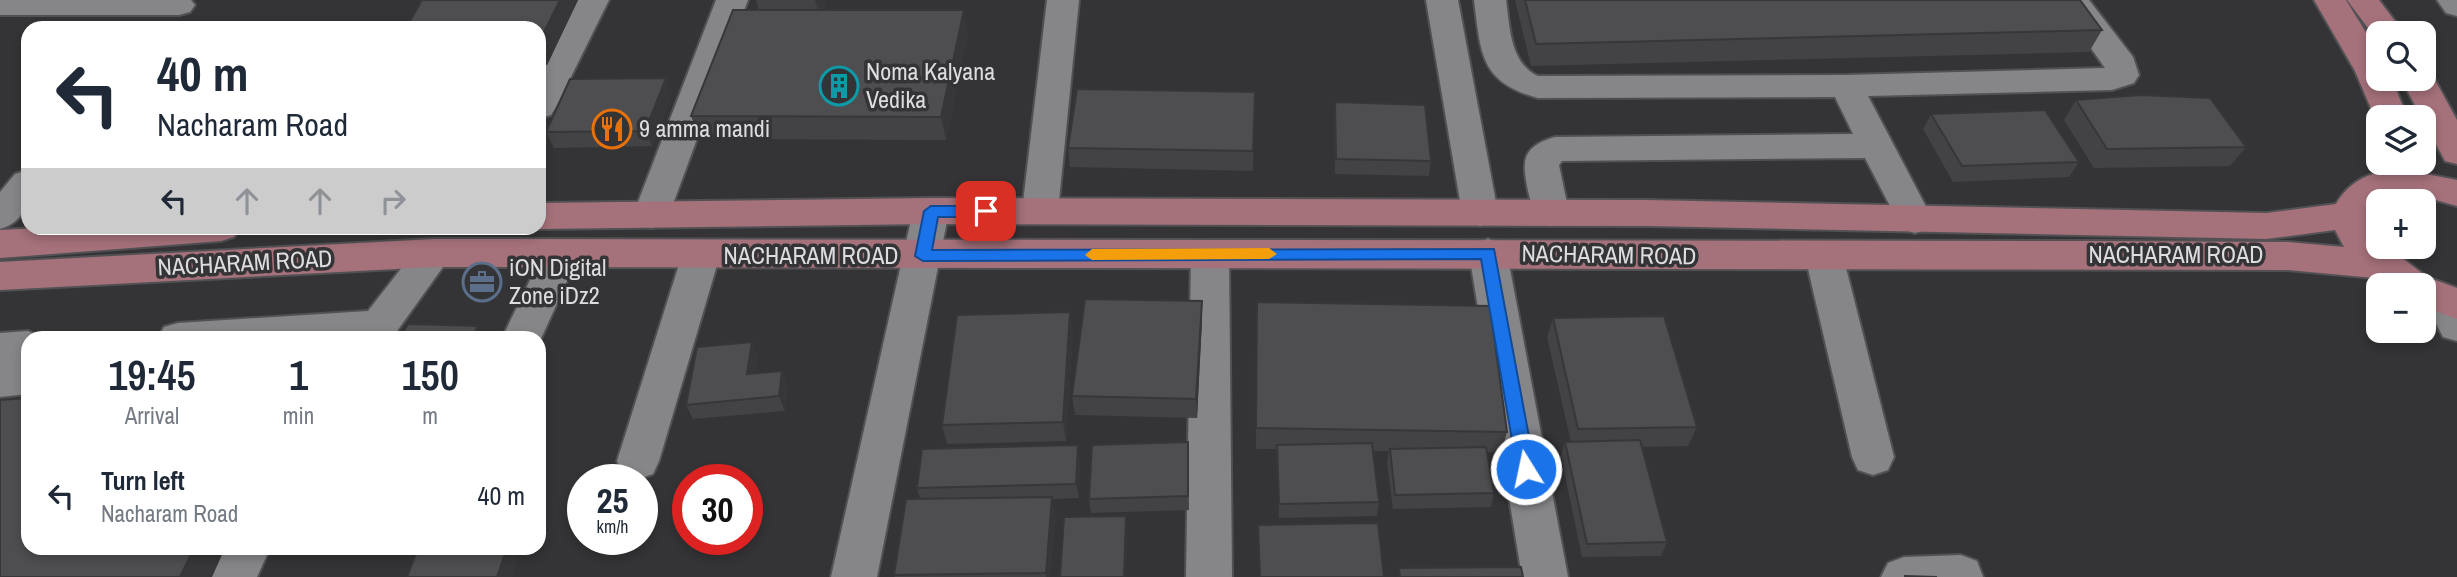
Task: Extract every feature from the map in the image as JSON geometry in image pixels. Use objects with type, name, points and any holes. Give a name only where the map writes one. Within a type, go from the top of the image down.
[{"type":"main road","points":[[2330,0],[2363,51],[2387,105]]},
{"type":"main road","points":[[2363,0],[2379,21]]},
{"type":"main road","points":[[2424,91],[2457,152]]},
{"type":"main road","points":[[2387,175],[2356,200],[2350,215],[2354,230],[2379,264],[2439,302]]},
{"type":"main road","points":[[2394,175],[2421,185],[2457,193]]},
{"type":"main road","name":"NACHARAM ROAD","points":[[546,216],[931,211],[1551,213],[2266,226],[2350,215]]},
{"type":"main road","points":[[1922,220],[1947,256]]},
{"type":"main road","name":"NACHARAM ROAD","points":[[0,244],[95,235]]},
{"type":"main road","name":"NACHARAM ROAD","points":[[8,281],[434,253],[560,256],[1488,253],[2288,256],[2379,264]]},
{"type":"street","points":[[546,93],[593,0]]},
{"type":"street","points":[[651,215],[732,0]]},
{"type":"street","points":[[1040,211],[1063,0]]},
{"type":"street","points":[[1442,0],[1480,213]]},
{"type":"street","points":[[1490,0],[1497,52],[1504,67],[1528,86],[1846,86],[2112,79],[2122,75],[2121,65],[2073,0]]},
{"type":"street","points":[[2453,0],[2457,6]]},
{"type":"street","points":[[0,5],[174,11]]},
{"type":"street","points":[[1846,86],[1877,146],[1922,220]]},
{"type":"street","points":[[1551,213],[1541,165],[1544,156],[1555,149],[1877,146]]},
{"type":"street","points":[[0,216],[21,191]]},
{"type":"street","points":[[854,577],[931,211]]},
{"type":"street","points":[[376,331],[434,253]]},
{"type":"street","points":[[1488,253],[1545,577]]},
{"type":"street","points":[[1209,577],[1210,254]]},
{"type":"street","points":[[638,461],[701,255]]},
{"type":"street","points":[[525,331],[560,256]]},
{"type":"street","points":[[1824,256],[1873,457]]},
{"type":"street","points":[[0,349],[21,348]]},
{"type":"street","points":[[0,381],[21,380]]},
{"type":"street","points":[[234,577],[245,555]]},
{"type":"street","points":[[1904,577],[1961,575]]},
{"type":"building","points":[[422,0],[560,0],[546,28],[546,21],[410,21]]},
{"type":"building","points":[[1525,0],[2080,0],[2102,30],[1536,44]]},
{"type":"building","name":"Noma Kalyana Vedika","points":[[733,10],[964,10],[941,117],[691,116]]},
{"type":"building","points":[[666,78],[645,131],[546,132],[570,79]]},
{"type":"building","points":[[1077,89],[1255,92],[1253,151],[1068,148]]},
{"type":"building","points":[[2140,95],[2210,98],[2246,147],[2107,149],[2076,100]]},
{"type":"building","points":[[1335,102],[1425,105],[1431,161],[1336,159]]},
{"type":"building","points":[[2045,110],[2079,162],[1962,166],[1931,114]]},
{"type":"building","points":[[1085,299],[1202,301],[1196,399],[1072,396]]},
{"type":"building","points":[[1257,302],[1490,306],[1507,432],[1256,428]]},
{"type":"building","points":[[1070,312],[1063,422],[942,425],[957,315]]},
{"type":"building","points":[[1664,316],[1697,427],[1578,429],[1553,318]]},
{"type":"building","points":[[408,324],[478,326],[476,331],[404,331]]},
{"type":"building","points":[[752,342],[747,374],[782,371],[779,396],[686,405],[697,347]]},
{"type":"building","points":[[21,398],[21,555],[191,555],[180,577],[0,577],[0,400]]},
{"type":"building","points":[[1640,440],[1667,542],[1587,544],[1565,442]]},
{"type":"building","points":[[1188,442],[1188,496],[1089,499],[1092,445]]},
{"type":"building","points":[[1372,443],[1379,502],[1279,504],[1277,445]]},
{"type":"building","points":[[1078,445],[1076,484],[917,488],[922,449]]},
{"type":"building","points":[[1486,447],[1494,493],[1395,495],[1390,449]]},
{"type":"building","points":[[1052,497],[1046,573],[894,575],[906,499]]},
{"type":"building","points":[[1126,516],[1124,577],[1060,577],[1064,517]]},
{"type":"building","points":[[1378,523],[1384,577],[1260,577],[1258,525]]},
{"type":"building","points":[[415,555],[505,555],[497,577],[407,577]]},
{"type":"building","points":[[1521,567],[1523,577],[1400,577],[1399,568]]},
{"type":"slow traffic","points":[[1092,255],[1269,254]]},
{"type":"place","name":"Noma Kalyana Vedika","points":[[839,86]]},
{"type":"place","name":"9 amma mandi","points":[[612,129]]},
{"type":"place","name":"iON Digital Zone iDz2","points":[[482,282]]},
{"type":"route","points":[[986,211],[931,211],[923,256],[1488,253],[1526,469]]}]
